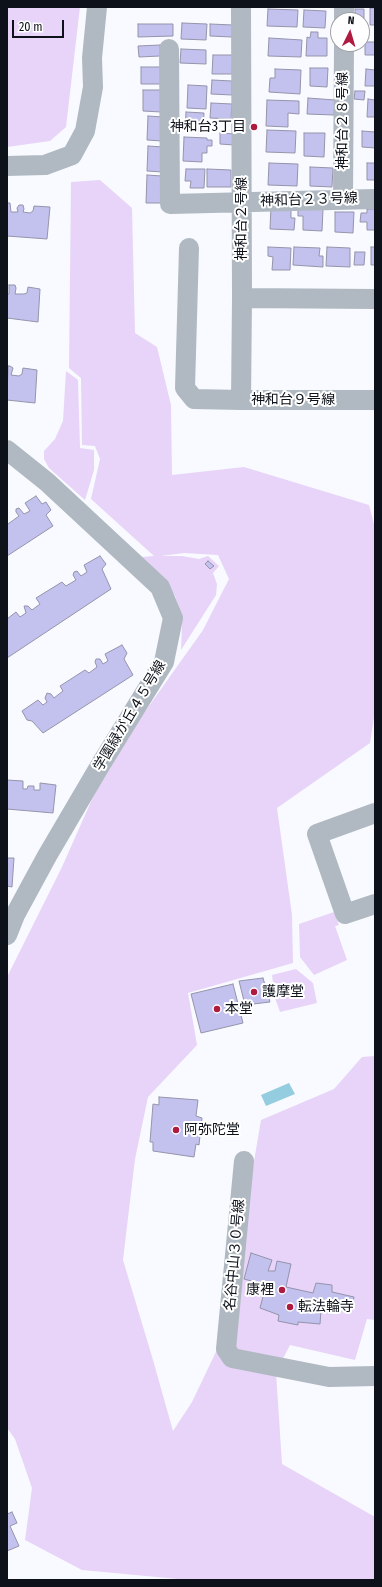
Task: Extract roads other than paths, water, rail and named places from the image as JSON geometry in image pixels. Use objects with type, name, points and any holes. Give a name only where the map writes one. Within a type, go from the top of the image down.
[{"type":"street","points":[[7,166],[45,165],[72,154],[85,132],[93,87],[92,58],[97,7]]},
{"type":"street","name":"神和台２号線","points":[[241,7],[243,203],[242,298]]},
{"type":"street","name":"神和台２３号線","points":[[169,48],[170,204],[243,203],[343,198],[375,199]]},
{"type":"street","name":"神和台２８号線","points":[[343,198],[344,52]]},
{"type":"street","points":[[189,248],[185,388],[194,399],[241,400]]},
{"type":"street","points":[[242,298],[375,299]]},
{"type":"street","name":"神和台９号線","points":[[242,298],[241,400],[375,400]]},
{"type":"street","name":"学園緑が丘４５号線","points":[[7,450],[53,487],[160,587],[173,618],[164,662],[101,764],[47,856],[15,915],[7,935]]},
{"type":"street","points":[[375,813],[317,834],[345,914],[375,904]]},
{"type":"street","name":"名谷中山３０号線","points":[[244,1161],[226,1348],[232,1358],[321,1375],[375,1376]]},
{"type":"water","points":[[289,1083],[295,1094],[266,1106],[261,1095]]},
{"type":"place","name":"神和台3丁目","points":[[254,127]]},
{"type":"place","name":"護摩堂","points":[[254,992]]},
{"type":"place","name":"本堂","points":[[217,1009]]},
{"type":"place","name":"阿弥陀堂","points":[[176,1130]]},
{"type":"place","name":"康裡","points":[[282,1290]]},
{"type":"place","name":"転法輪寺","points":[[290,1307]]}]
